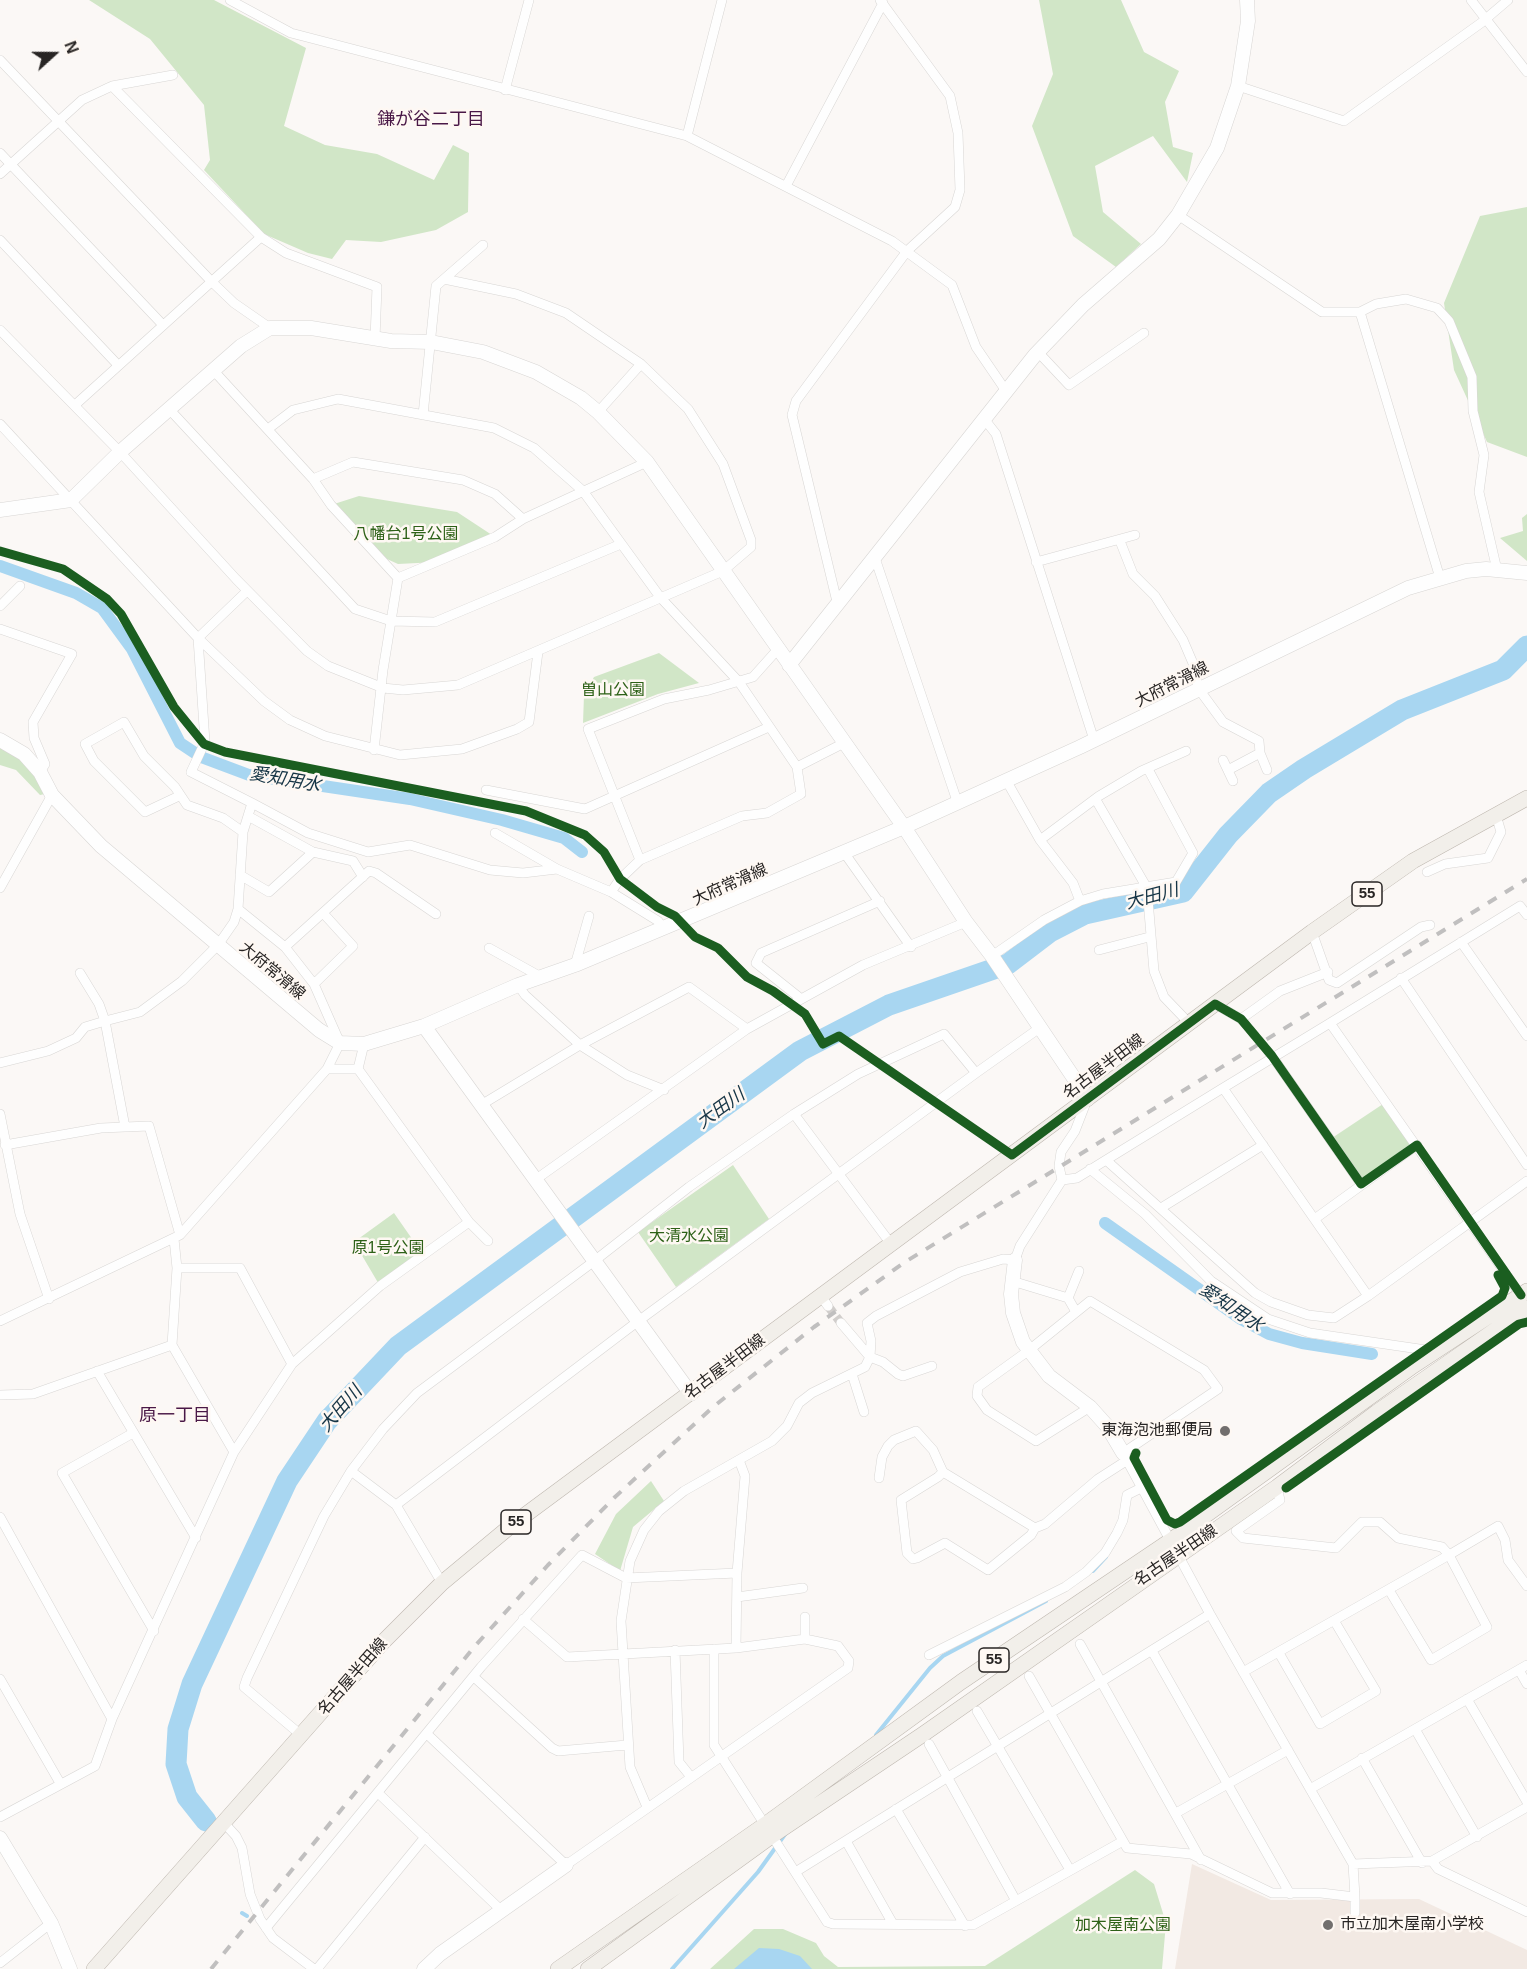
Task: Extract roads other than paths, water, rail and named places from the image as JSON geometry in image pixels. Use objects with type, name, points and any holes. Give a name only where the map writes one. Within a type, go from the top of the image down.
[{"type":"main road","name":"名古屋半田線","points":[[94,1969],[384,1641],[442,1583],[513,1524],[824,1300],[891,1244],[1312,932],[1413,861],[1527,798]]},
{"type":"main road","name":"名古屋半田線","points":[[1174,1548],[1431,1354],[1525,1299]]},
{"type":"main road","name":"名古屋半田線","points":[[588,1969],[961,1682],[1174,1548],[1277,1487],[1525,1299]]},
{"type":"main road","name":"名古屋半田線","points":[[558,1969],[770,1829]]},
{"type":"street","points":[[230,0],[291,33],[687,136],[907,251],[952,285],[976,347],[1006,391]]},
{"type":"street","points":[[505,90],[529,0]]},
{"type":"street","points":[[687,136],[722,0]]},
{"type":"street","points":[[789,664],[838,606],[1038,352],[1083,305],[1159,239],[1178,215],[1217,148],[1238,86],[1248,21],[1247,0]]},
{"type":"street","points":[[1472,0],[1527,72]]},
{"type":"street","points":[[1238,86],[1344,122],[1508,0]]},
{"type":"street","points":[[786,186],[881,2],[942,81],[950,96],[958,133],[960,190],[955,207],[907,251],[796,400],[792,415],[838,606]]},
{"type":"street","points":[[0,60],[212,282],[249,315],[270,328],[311,328],[375,339],[431,342],[483,352],[536,372],[581,398],[647,462],[904,827],[966,922],[1041,1027],[1088,1099],[1076,1131],[1061,1152],[1062,1180],[1020,1246],[1015,1260],[1012,1281],[1013,1313],[1028,1351],[1049,1376],[1090,1407],[1107,1426],[1210,1614],[1353,1864],[1355,1913]]},
{"type":"street","points":[[0,174],[57,120],[82,100],[112,86],[173,75]]},
{"type":"street","points":[[112,86],[261,237],[286,253],[377,287],[375,339]]},
{"type":"street","points":[[0,153],[162,324]]},
{"type":"street","points":[[1178,215],[1322,312],[1360,312],[1376,304],[1406,299],[1437,308],[1449,321],[1472,377],[1473,411],[1484,455],[1479,492],[1497,570]]},
{"type":"street","points":[[75,405],[117,364],[261,237]]},
{"type":"street","points":[[0,240],[117,364]]},
{"type":"street","points":[[423,415],[436,286],[483,245]]},
{"type":"street","points":[[0,330],[120,452],[247,591],[307,651],[328,666],[383,688],[404,690],[458,686],[723,571],[751,547],[751,540],[723,464],[688,409],[641,364],[566,313],[516,294],[444,279]]},
{"type":"street","points":[[1360,312],[1440,578]]},
{"type":"street","points":[[0,510],[70,500],[120,452],[213,370],[241,346],[270,328]]},
{"type":"street","points":[[1038,352],[1069,385],[1144,333]]},
{"type":"street","points":[[598,412],[641,364]]},
{"type":"street","points":[[213,370],[313,479],[331,506],[398,578]]},
{"type":"street","points":[[268,429],[293,410],[338,399],[494,428],[534,448],[583,491],[660,597],[739,682],[797,767],[801,794],[767,813],[742,816],[640,860],[620,879],[611,892]]},
{"type":"street","points":[[170,410],[355,609],[391,621],[435,622],[621,543]]},
{"type":"street","points":[[985,420],[996,434],[1094,740]]},
{"type":"street","points":[[0,424],[198,638],[264,701],[290,720],[325,736],[400,756],[462,749],[517,729],[529,722],[538,652]]},
{"type":"street","points":[[313,479],[352,462],[463,480],[495,494],[523,519]]},
{"type":"street","points":[[398,578],[495,537],[523,519],[647,462]]},
{"type":"street","points":[[1036,562],[1091,545],[1120,541],[1135,535]]},
{"type":"street","points":[[1120,541],[1133,574],[1155,596],[1184,640],[1195,668],[1198,688],[1223,722],[1259,741],[1260,753],[1267,770]]},
{"type":"street","points":[[876,558],[957,801]]},
{"type":"street","name":"大府常滑線","points":[[0,740],[24,754],[40,772],[51,795],[101,846],[319,1030],[340,1043],[364,1044],[424,1026],[518,985],[575,965],[663,929],[904,827],[1094,740],[1408,588],[1466,571],[1497,570],[1527,573]]},
{"type":"street","points":[[374,750],[398,578]]},
{"type":"street","points":[[0,606],[20,586]]},
{"type":"street","points":[[198,638],[247,591]]},
{"type":"street","points":[[0,629],[72,654],[33,722],[34,738],[45,764],[40,772]]},
{"type":"street","points":[[198,638],[205,742],[194,762],[190,772],[192,774],[308,833],[368,852],[410,845],[490,870],[523,873],[557,869]]},
{"type":"street","points":[[640,860],[588,729],[664,699],[753,677],[778,649]]},
{"type":"street","points":[[179,796],[145,812],[94,761],[85,744],[124,722],[144,756],[175,787],[187,805],[223,818],[243,832]]},
{"type":"street","points":[[486,790],[585,809],[769,727]]},
{"type":"street","points":[[797,767],[844,743]]},
{"type":"street","points":[[1040,840],[1096,800],[1148,769],[1186,751]]},
{"type":"street","points":[[1228,770],[1260,753]]},
{"type":"street","points":[[1223,760],[1233,781]]},
{"type":"street","points":[[993,958],[1044,920],[1080,901],[1103,894],[1147,889],[1176,882],[1193,853],[1148,769]]},
{"type":"street","points":[[1006,780],[1040,840],[1073,884],[1080,901]]},
{"type":"street","points":[[0,888],[51,795]]},
{"type":"street","points":[[1096,800],[1147,889],[1149,937],[1154,970],[1164,998],[1188,1022]]},
{"type":"street","points":[[0,1063],[48,1051],[76,1038],[85,1027],[140,1012],[182,981],[218,945],[234,922],[238,909],[243,832],[252,803]]},
{"type":"street","points":[[1427,872],[1445,864],[1488,858],[1501,832],[1497,815]]},
{"type":"street","points":[[248,816],[313,852],[353,861],[363,877]]},
{"type":"street","points":[[495,833],[557,869],[611,892],[658,921],[663,929]]},
{"type":"street","points":[[843,851],[911,947]]},
{"type":"street","points":[[240,875],[269,892],[313,852]]},
{"type":"street","points":[[285,947],[369,871],[376,873],[436,914]]},
{"type":"street","points":[[798,1000],[756,963],[761,952],[880,901]]},
{"type":"street","points":[[1062,1180],[1077,1178],[1272,1056],[1520,906],[1527,915]]},
{"type":"street","points":[[0,1321],[177,1237],[327,1069],[340,1043],[314,984],[285,947],[238,909]]},
{"type":"street","points":[[314,984],[353,946],[322,913]]},
{"type":"street","points":[[575,965],[589,916]]},
{"type":"street","points":[[535,1180],[747,1029],[863,965],[911,947],[966,922]]},
{"type":"street","points":[[1312,932],[1329,980],[1342,982],[1421,927],[1430,925]]},
{"type":"street","points":[[1099,950],[1149,937]]},
{"type":"street","points":[[1461,942],[1527,1036]]},
{"type":"street","points":[[489,948],[541,977]]},
{"type":"street","points":[[1215,1004],[1241,1019],[1280,991],[1328,972]]},
{"type":"street","points":[[80,973],[99,1004],[105,1021],[125,1127]]},
{"type":"street","points":[[1401,978],[1527,1165]]},
{"type":"street","points":[[518,985],[525,995],[580,1045],[627,1075],[664,1090]]},
{"type":"street","points":[[481,1105],[580,1045],[689,987],[747,1029]]},
{"type":"street","points":[[1330,1023],[1418,1145],[1469,1223],[1525,1299]]},
{"type":"street","points":[[424,1026],[567,1222],[593,1262],[691,1394]]},
{"type":"street","points":[[396,1504],[637,1322],[1041,1027]]},
{"type":"street","points":[[301,1735],[244,1687],[324,1516],[351,1471],[383,1430],[417,1393],[593,1262],[689,1187],[794,1114],[858,1074],[944,1034],[976,1073]]},
{"type":"street","points":[[364,1044],[358,1069],[469,1222],[488,1241]]},
{"type":"street","points":[[1272,1056],[1361,1184]]},
{"type":"street","points":[[327,1069],[358,1069]]},
{"type":"street","points":[[1223,1088],[1316,1218],[1368,1296]]},
{"type":"street","points":[[0,1114],[4,1145],[20,1214],[49,1299]]},
{"type":"street","points":[[794,1114],[891,1244]]},
{"type":"street","points":[[4,1145],[101,1128],[149,1126],[177,1237],[172,1346],[234,1452]]},
{"type":"street","points":[[1161,1208],[1263,1145]]},
{"type":"street","points":[[1316,1218],[1418,1145]]},
{"type":"street","points":[[1106,1160],[1255,1293],[1271,1302],[1308,1315],[1334,1318],[1527,1181]]},
{"type":"street","points":[[1090,1169],[1145,1214],[1211,1281],[1268,1319],[1310,1333],[1426,1350],[1431,1354]]},
{"type":"street","points":[[0,1817],[94,1766],[112,1719],[234,1452],[292,1364],[380,1286],[469,1222]]},
{"type":"street","points":[[647,1807],[630,1767],[621,1621],[626,1578],[637,1543],[659,1511],[684,1491],[772,1441],[787,1426],[799,1403],[812,1393],[865,1367],[870,1357],[871,1341],[867,1323],[876,1316],[960,1272],[1003,1258],[1015,1260]]},
{"type":"street","points":[[177,1268],[240,1268],[292,1364]]},
{"type":"street","points":[[1068,1298],[1079,1271]]},
{"type":"street","points":[[1012,1281],[1068,1298],[1076,1312]]},
{"type":"street","points":[[943,1472],[901,1500],[908,1553],[913,1559],[945,1543],[988,1570],[1031,1535],[1035,1528],[1045,1524],[1124,1457],[1218,1389],[1204,1370],[1090,1301],[1028,1351],[978,1387],[977,1396],[987,1410],[1036,1441],[1090,1407]]},
{"type":"street","points":[[841,1323],[870,1357],[903,1376],[932,1366]]},
{"type":"street","points":[[0,1395],[33,1394],[172,1346]]},
{"type":"street","points":[[96,1371],[195,1538]]},
{"type":"street","points":[[852,1374],[864,1412]]},
{"type":"street","points":[[879,1478],[882,1457],[888,1446],[894,1440],[916,1431],[933,1450],[943,1472],[1035,1528]]},
{"type":"street","points":[[133,1433],[62,1473],[154,1631]]},
{"type":"street","points":[[736,1648],[737,1573],[745,1476],[740,1460]]},
{"type":"street","points":[[351,1471],[396,1504],[442,1583]]},
{"type":"street","points":[[1277,1487],[1280,1500],[1236,1531],[1243,1538],[1336,1548],[1362,1522],[1380,1522],[1398,1538],[1442,1547],[1449,1555],[1487,1627],[1431,1660],[1389,1590]]},
{"type":"street","points":[[929,1655],[1065,1587],[1086,1572],[1105,1553],[1117,1533],[1123,1520],[1127,1495],[1141,1488]]},
{"type":"street","points":[[0,1517],[112,1719]]},
{"type":"street","points":[[1243,1672],[1335,1622],[1498,1526],[1505,1540],[1508,1560],[1527,1586]]},
{"type":"street","points":[[266,1928],[523,1619],[582,1555],[626,1578],[737,1573]]},
{"type":"street","points":[[736,1597],[803,1588]]},
{"type":"street","points":[[797,1871],[1210,1614]]},
{"type":"street","points":[[805,1617],[805,1639]]},
{"type":"street","points":[[424,1969],[647,1807],[848,1668],[849,1661],[838,1646],[805,1639],[736,1648],[567,1657],[523,1619]]},
{"type":"street","points":[[1279,1653],[1320,1724],[1376,1691],[1335,1622]]},
{"type":"street","points":[[1080,1644],[1201,1860]]},
{"type":"street","points":[[714,1649],[714,1745],[720,1758],[797,1871],[827,1922],[833,1924],[964,1926],[981,1922],[1122,1840]]},
{"type":"street","points":[[675,1650],[679,1762],[691,1777]]},
{"type":"street","points":[[1152,1651],[1290,1894]]},
{"type":"street","points":[[1310,1789],[1523,1667],[1527,1684]]},
{"type":"street","points":[[1029,1676],[1127,1848],[1191,1854],[1272,1893],[1321,1893],[1355,1897]]},
{"type":"street","points":[[474,1677],[558,1751],[627,1745]]},
{"type":"street","points":[[0,1679],[60,1783]]},
{"type":"street","points":[[1467,1698],[1527,1802]]},
{"type":"street","points":[[977,1711],[1070,1870]]},
{"type":"street","points":[[1415,1729],[1477,1837]]},
{"type":"street","points":[[427,1734],[566,1865]]},
{"type":"street","points":[[929,1744],[1016,1902]]},
{"type":"street","points":[[1176,1813],[1288,1750]]},
{"type":"street","points":[[1362,1758],[1427,1862],[1527,1912]]},
{"type":"street","points":[[378,1793],[502,1911]]},
{"type":"street","points":[[1353,1864],[1427,1862],[1477,1837],[1527,1807]]},
{"type":"street","points":[[896,1809],[964,1926]]},
{"type":"street","points":[[224,1823],[236,1836],[242,1848],[250,1894],[266,1928],[283,1947],[315,1969],[425,1837]]},
{"type":"street","points":[[0,1838],[51,1923],[70,1969]]},
{"type":"street","points":[[846,1841],[893,1924]]},
{"type":"street","points":[[0,1963],[51,1923]]},
{"type":"water","points":[[759,1948],[779,1949],[800,1956],[812,1969],[734,1969]]},
{"type":"waterway","name":"愛知用水","points":[[0,566],[76,593],[102,608],[132,649],[180,743],[201,757],[249,775],[410,799],[502,820],[564,838],[582,852]]},
{"type":"waterway","name":"大田川","points":[[206,1821],[187,1797],[176,1764],[178,1729],[192,1684],[287,1481],[327,1421],[398,1346],[800,1051],[889,1005],[1008,964],[1050,932],[1085,914],[1183,892],[1228,835],[1269,793],[1304,769],[1402,710],[1503,670],[1527,646]]},
{"type":"waterway","name":"愛知用水","points":[[1105,1223],[1241,1319],[1269,1334],[1302,1343],[1372,1354]]},
{"type":"waterway","points":[[1093,1571],[1106,1557]]},
{"type":"waterway","points":[[876,1735],[930,1668],[943,1656],[1046,1601]]},
{"type":"waterway","name":"大田川","points":[[206,1821],[209,1824]]},
{"type":"waterway","points":[[672,1969],[758,1872],[786,1833]]},
{"type":"waterway","points":[[242,1913],[247,1916]]},
{"type":"tunnel","points":[[1241,1019],[1272,1056]]},
{"type":"tunnel","points":[[828,1306],[841,1323]]},
{"type":"railway","points":[[211,1969],[475,1646],[548,1565],[615,1497],[713,1407],[814,1327],[905,1262],[1527,879]]},
{"type":"place","name":"東海泡池郵便局","points":[[1225,1431]]},
{"type":"place","name":"市立加木屋南小学校","points":[[1328,1925]]},
{"type":"district","name":"鎌が谷二丁目","points":[[431,120]]},
{"type":"district","name":"原一丁目","points":[[175,1416]]},
{"type":"park label","name":"八幡台1号公園","points":[[406,535]]},
{"type":"park label","name":"曽山公園","points":[[613,691]]},
{"type":"park label","name":"大清水公園","points":[[689,1237]]},
{"type":"park label","name":"原1号公園","points":[[388,1249]]},
{"type":"park label","name":"加木屋南公園","points":[[1123,1926]]}]
